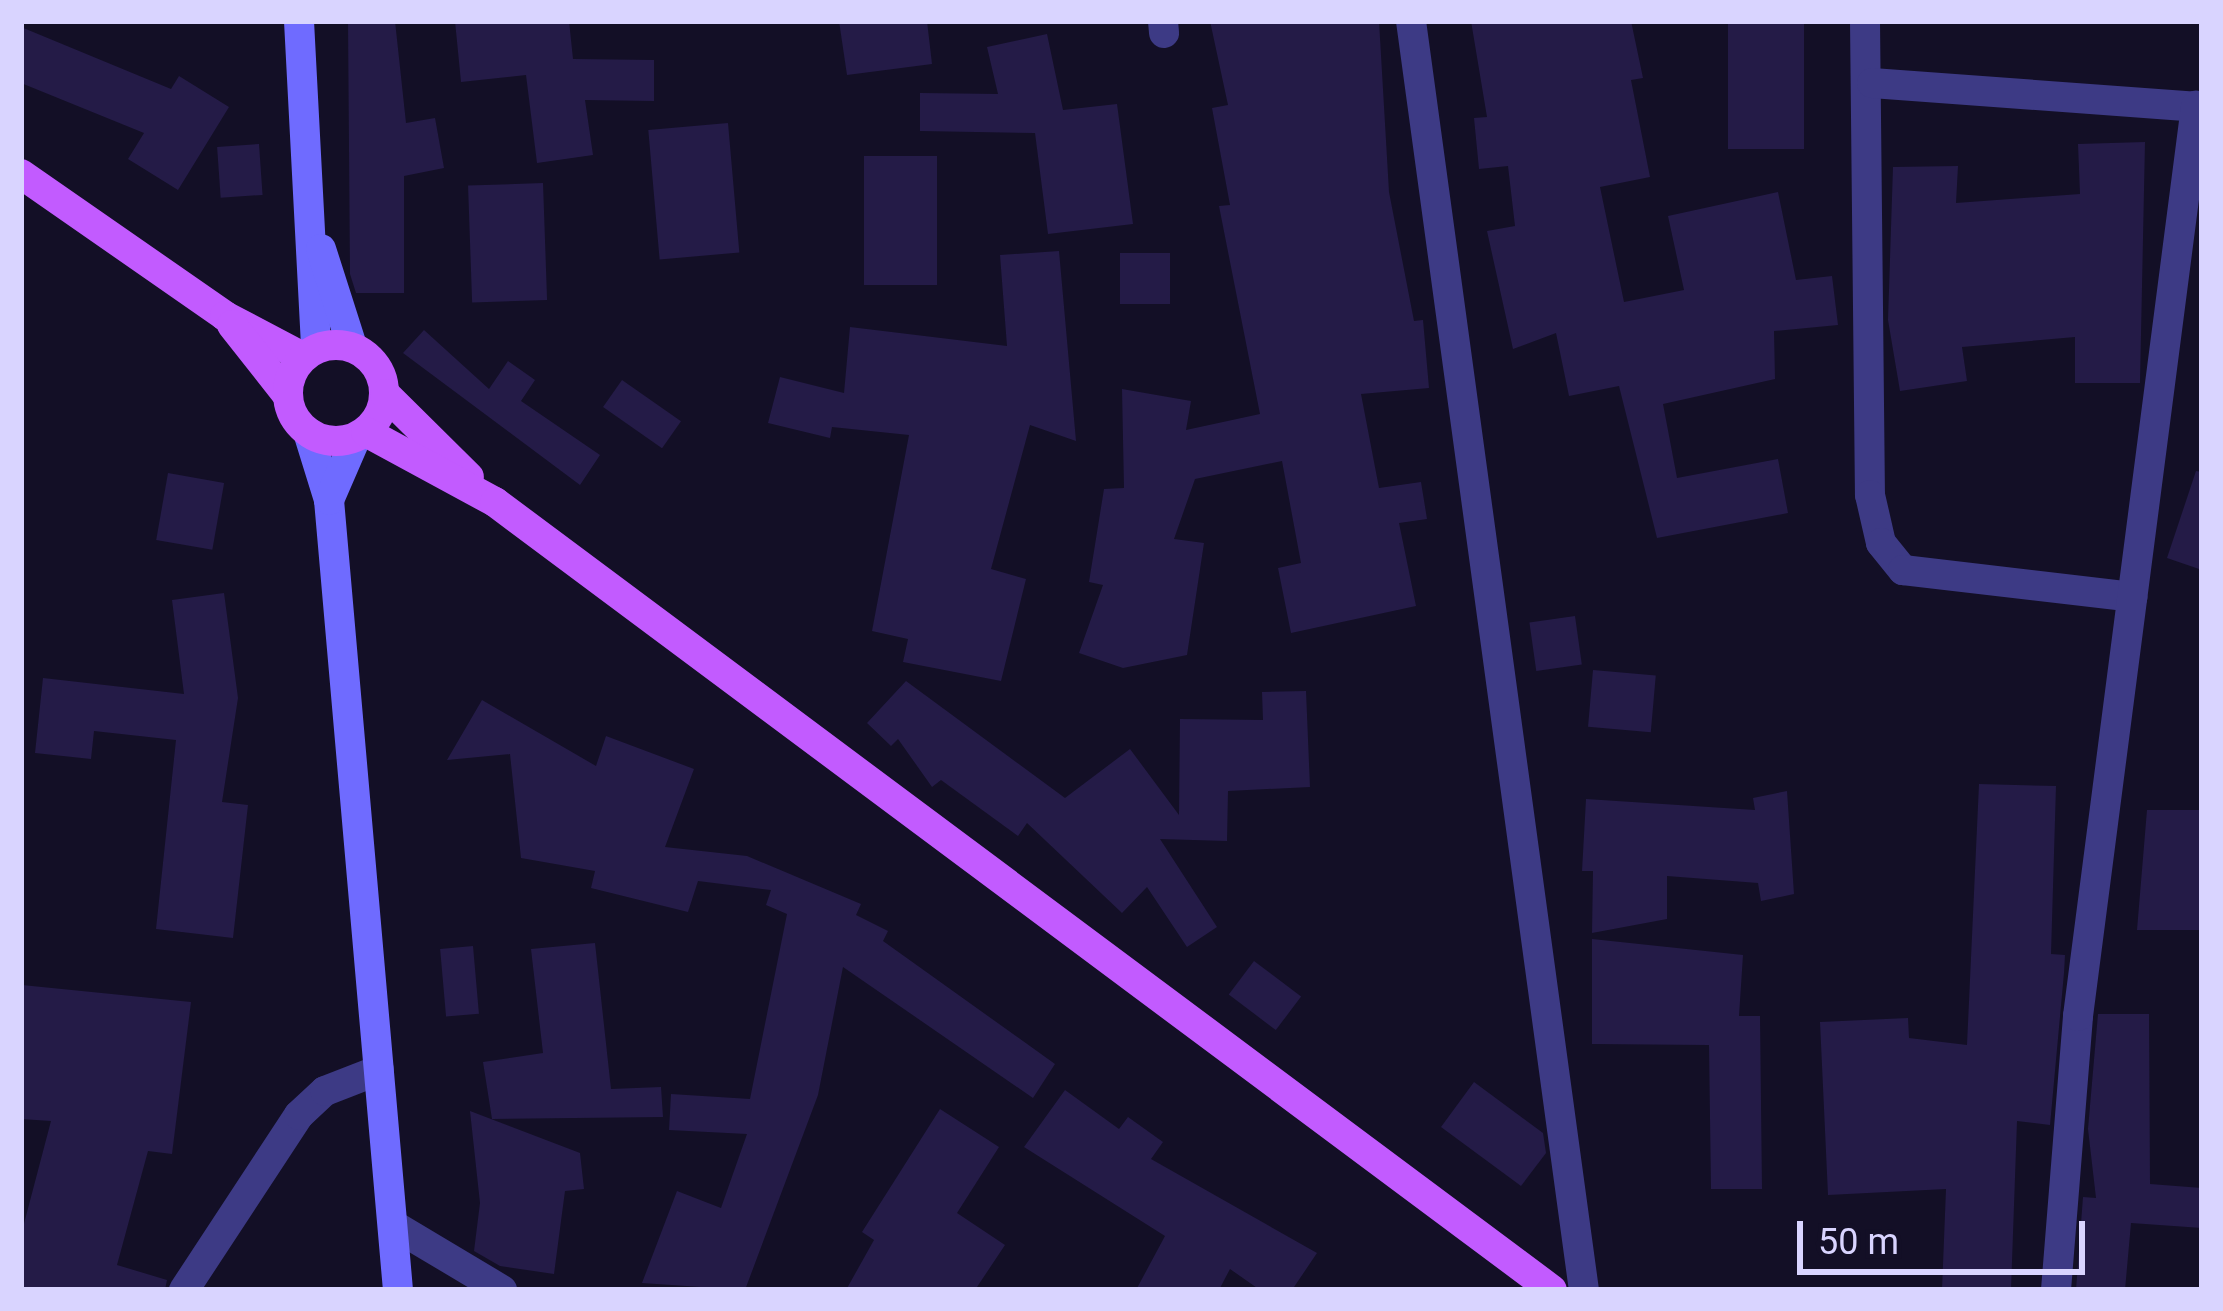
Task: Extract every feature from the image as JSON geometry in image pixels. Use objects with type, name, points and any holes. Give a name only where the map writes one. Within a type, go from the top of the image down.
[{"type":"main road","points":[[21,174],[225,316],[310,353],[352,346],[369,356],[385,394],[494,502],[1552,1290]]},
{"type":"main road","points":[[225,316],[288,396],[308,432],[361,435],[494,502]]},
{"type":"main road","points":[[288,396],[310,353]]},
{"type":"main road","points":[[361,435],[385,394]]},
{"type":"street","points":[[299,21],[310,353]]},
{"type":"street","points":[[1412,21],[1584,1290]]},
{"type":"street","points":[[1865,21],[1872,83],[1870,495],[1881,543],[1904,570],[2132,597]]},
{"type":"street","points":[[1872,83],[2199,106],[2132,597],[2056,1290]]},
{"type":"street","points":[[306,204],[352,346]]},
{"type":"street","points":[[308,432],[328,500],[398,1290]]},
{"type":"street","points":[[328,500],[361,435]]},
{"type":"street","points":[[184,1290],[299,1115],[325,1091],[379,1070]]},
{"type":"street","points":[[392,1225],[502,1290]]},
{"type":"building","points":[[348,21],[395,21],[406,123],[435,118],[444,168],[404,176],[404,293],[356,293],[350,274]]},
{"type":"building","points":[[455,21],[569,21],[573,59],[654,60],[654,101],[585,100],[593,155],[537,163],[526,75],[461,82]]},
{"type":"building","points":[[839,21],[927,21],[932,64],[847,75]]},
{"type":"building","points":[[1210,21],[1379,21],[1389,192],[1414,321],[1423,320],[1429,388],[1361,394],[1379,488],[1421,482],[1427,519],[1399,523],[1416,606],[1291,633],[1278,568],[1301,563],[1282,461],[1195,479],[1174,539],[1204,543],[1187,655],[1123,668],[1079,653],[1103,585],[1089,582],[1104,489],[1124,488],[1122,389],[1191,401],[1186,430],[1260,414],[1219,206],[1230,205],[1212,108],[1228,105]]},
{"type":"building","points":[[1471,21],[1631,21],[1643,78],[1631,80],[1650,177],[1600,187],[1624,302],[1684,290],[1668,216],[1778,192],[1796,280],[1832,276],[1838,325],[1774,331],[1775,379],[1663,404],[1677,478],[1778,459],[1788,513],[1657,538],[1619,386],[1569,396],[1556,333],[1513,349],[1487,231],[1515,226],[1508,166],[1479,169],[1474,118],[1487,117]]},
{"type":"building","points":[[1728,21],[1804,21],[1804,149],[1728,149]]},
{"type":"building","points":[[21,27],[171,89],[179,76],[229,107],[178,190],[128,159],[144,133],[21,83]]},
{"type":"building","points":[[1047,34],[1063,110],[1117,104],[1133,224],[1048,234],[1035,133],[920,131],[920,93],[998,94],[987,47]]},
{"type":"building","points":[[728,123],[739,253],[660,259],[648,130]]},
{"type":"building","points":[[2145,142],[2140,383],[2075,383],[2075,337],[1962,347],[1967,381],[1900,391],[1888,320],[1893,167],[1958,166],[1956,203],[2080,194],[2078,144]]},
{"type":"building","points":[[259,144],[263,195],[221,198],[217,147]]},
{"type":"building","points":[[864,156],[937,156],[937,285],[864,285]]},
{"type":"building","points":[[543,183],[547,300],[472,303],[468,186]]},
{"type":"building","points":[[1059,251],[1076,441],[1030,425],[991,569],[1026,579],[1001,681],[903,662],[908,639],[872,631],[909,435],[832,427],[830,438],[768,423],[780,377],[844,393],[850,327],[1007,346],[1000,255]]},
{"type":"building","points":[[1120,253],[1170,253],[1170,304],[1120,304]]},
{"type":"building","points":[[424,330],[489,389],[508,361],[535,380],[521,401],[600,455],[580,485],[403,353]]},
{"type":"building","points":[[622,380],[681,421],[662,448],[603,407]]},
{"type":"building","points":[[2196,471],[2202,472],[2202,570],[2167,558]]},
{"type":"building","points":[[168,473],[224,483],[212,550],[156,540]]},
{"type":"building","points":[[224,593],[238,698],[222,802],[248,805],[233,938],[156,929],[176,740],[94,731],[91,759],[35,753],[43,678],[184,694],[172,600]]},
{"type":"building","points":[[1575,616],[1582,665],[1536,671],[1529,622]]},
{"type":"building","points":[[1593,670],[1656,675],[1651,732],[1588,727]]},
{"type":"building","points":[[906,681],[1065,798],[1130,749],[1179,815],[1180,719],[1263,720],[1262,692],[1306,691],[1310,787],[1228,791],[1227,841],[1160,839],[1217,927],[1187,947],[1147,887],[1122,913],[1027,823],[1018,836],[941,780],[932,787],[898,739],[891,746],[867,723]]},
{"type":"building","points":[[482,700],[596,766],[606,736],[694,769],[665,847],[747,856],[861,904],[856,915],[888,931],[883,941],[1055,1064],[1033,1098],[843,967],[818,1095],[745,1290],[642,1283],[677,1191],[721,1208],[747,1134],[669,1130],[671,1094],[750,1099],[787,914],[766,905],[771,890],[698,881],[688,912],[591,888],[595,871],[521,858],[510,754],[447,760]]},
{"type":"building","points":[[1979,784],[2056,786],[2051,954],[2065,955],[2064,973],[2050,1125],[2017,1121],[2011,1290],[1942,1290],[1946,1189],[1828,1195],[1820,1022],[1908,1018],[1909,1038],[1967,1045]]},
{"type":"building","points":[[1787,791],[1794,894],[1761,901],[1758,883],[1667,876],[1667,919],[1592,933],[1593,871],[1582,871],[1586,799],[1755,810],[1753,798]]},
{"type":"building","points":[[2147,810],[2202,810],[2202,930],[2137,930]]},
{"type":"building","points":[[1592,939],[1743,955],[1739,1016],[1760,1016],[1762,1189],[1711,1189],[1709,1045],[1592,1044]]},
{"type":"building","points":[[595,943],[611,1089],[661,1087],[663,1117],[492,1119],[483,1062],[543,1053],[531,949]]},
{"type":"building","points":[[473,946],[479,1014],[446,1017],[440,949]]},
{"type":"building","points":[[1254,961],[1301,997],[1276,1030],[1229,995]]},
{"type":"building","points":[[22,985],[191,1002],[172,1154],[148,1151],[117,1265],[167,1280],[165,1290],[21,1290],[21,1235],[51,1121],[21,1119]]},
{"type":"building","points":[[2098,1014],[2149,1014],[2150,1184],[2202,1188],[2202,1228],[2131,1223],[2125,1290],[2076,1290],[2083,1197],[2096,1198],[2088,1129]]},
{"type":"building","points":[[1474,1082],[1543,1133],[1546,1153],[1521,1186],[1441,1127]]},
{"type":"building","points":[[1065,1090],[1119,1129],[1128,1117],[1163,1142],[1151,1159],[1317,1253],[1292,1290],[1260,1290],[1230,1269],[1219,1290],[1136,1290],[1165,1236],[1024,1147]]},
{"type":"building","points":[[940,1109],[999,1147],[957,1213],[1005,1245],[975,1290],[846,1290],[874,1240],[862,1232]]},
{"type":"building","points":[[470,1111],[580,1153],[584,1189],[565,1191],[554,1274],[500,1266],[474,1251],[480,1203]]}]
